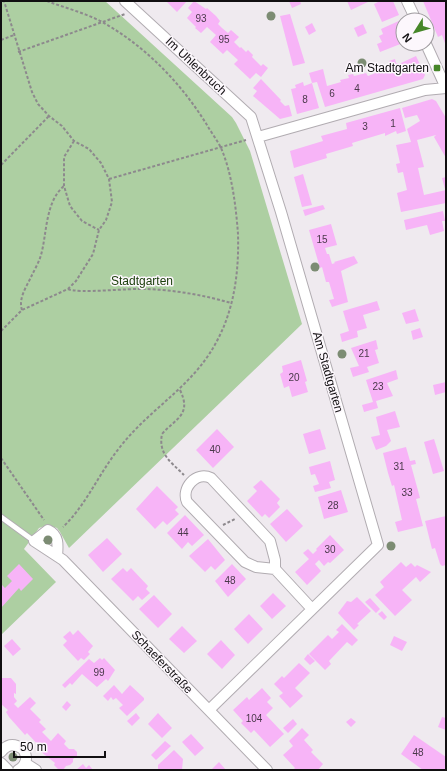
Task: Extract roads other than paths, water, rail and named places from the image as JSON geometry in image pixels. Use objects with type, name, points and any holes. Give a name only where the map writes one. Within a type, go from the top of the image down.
[{"type":"street","name":"Im Uhlenbruch","points":[[125,1],[250,117],[258,137]]},
{"type":"street","points":[[407,1],[412,12]]},
{"type":"street","points":[[258,137],[425,90],[446,88],[430,52]]},
{"type":"street","name":"Am Stadtgarten","points":[[209,710],[378,545],[258,137]]},
{"type":"street","points":[[275,569],[276,560],[270,541],[211,478],[205,475],[199,475],[186,488],[184,495],[187,502],[246,562],[256,567],[275,569],[312,609]]},
{"type":"street","points":[[34,541],[51,532],[57,540],[57,556]]},
{"type":"street","name":"Schaeferstraße","points":[[34,541],[57,556],[267,770]]},
{"type":"street","points":[[1,752],[8,746],[18,746],[25,753],[21,767],[36,770]]},
{"type":"street","points":[[1,763],[8,770]]},
{"type":"lane","points":[[1,517],[34,541]]},
{"type":"place","name":"Am Stadtgarten","points":[[437,68]]},
{"type":"park label","name":"Stadtgarten","points":[[142,281]]}]
